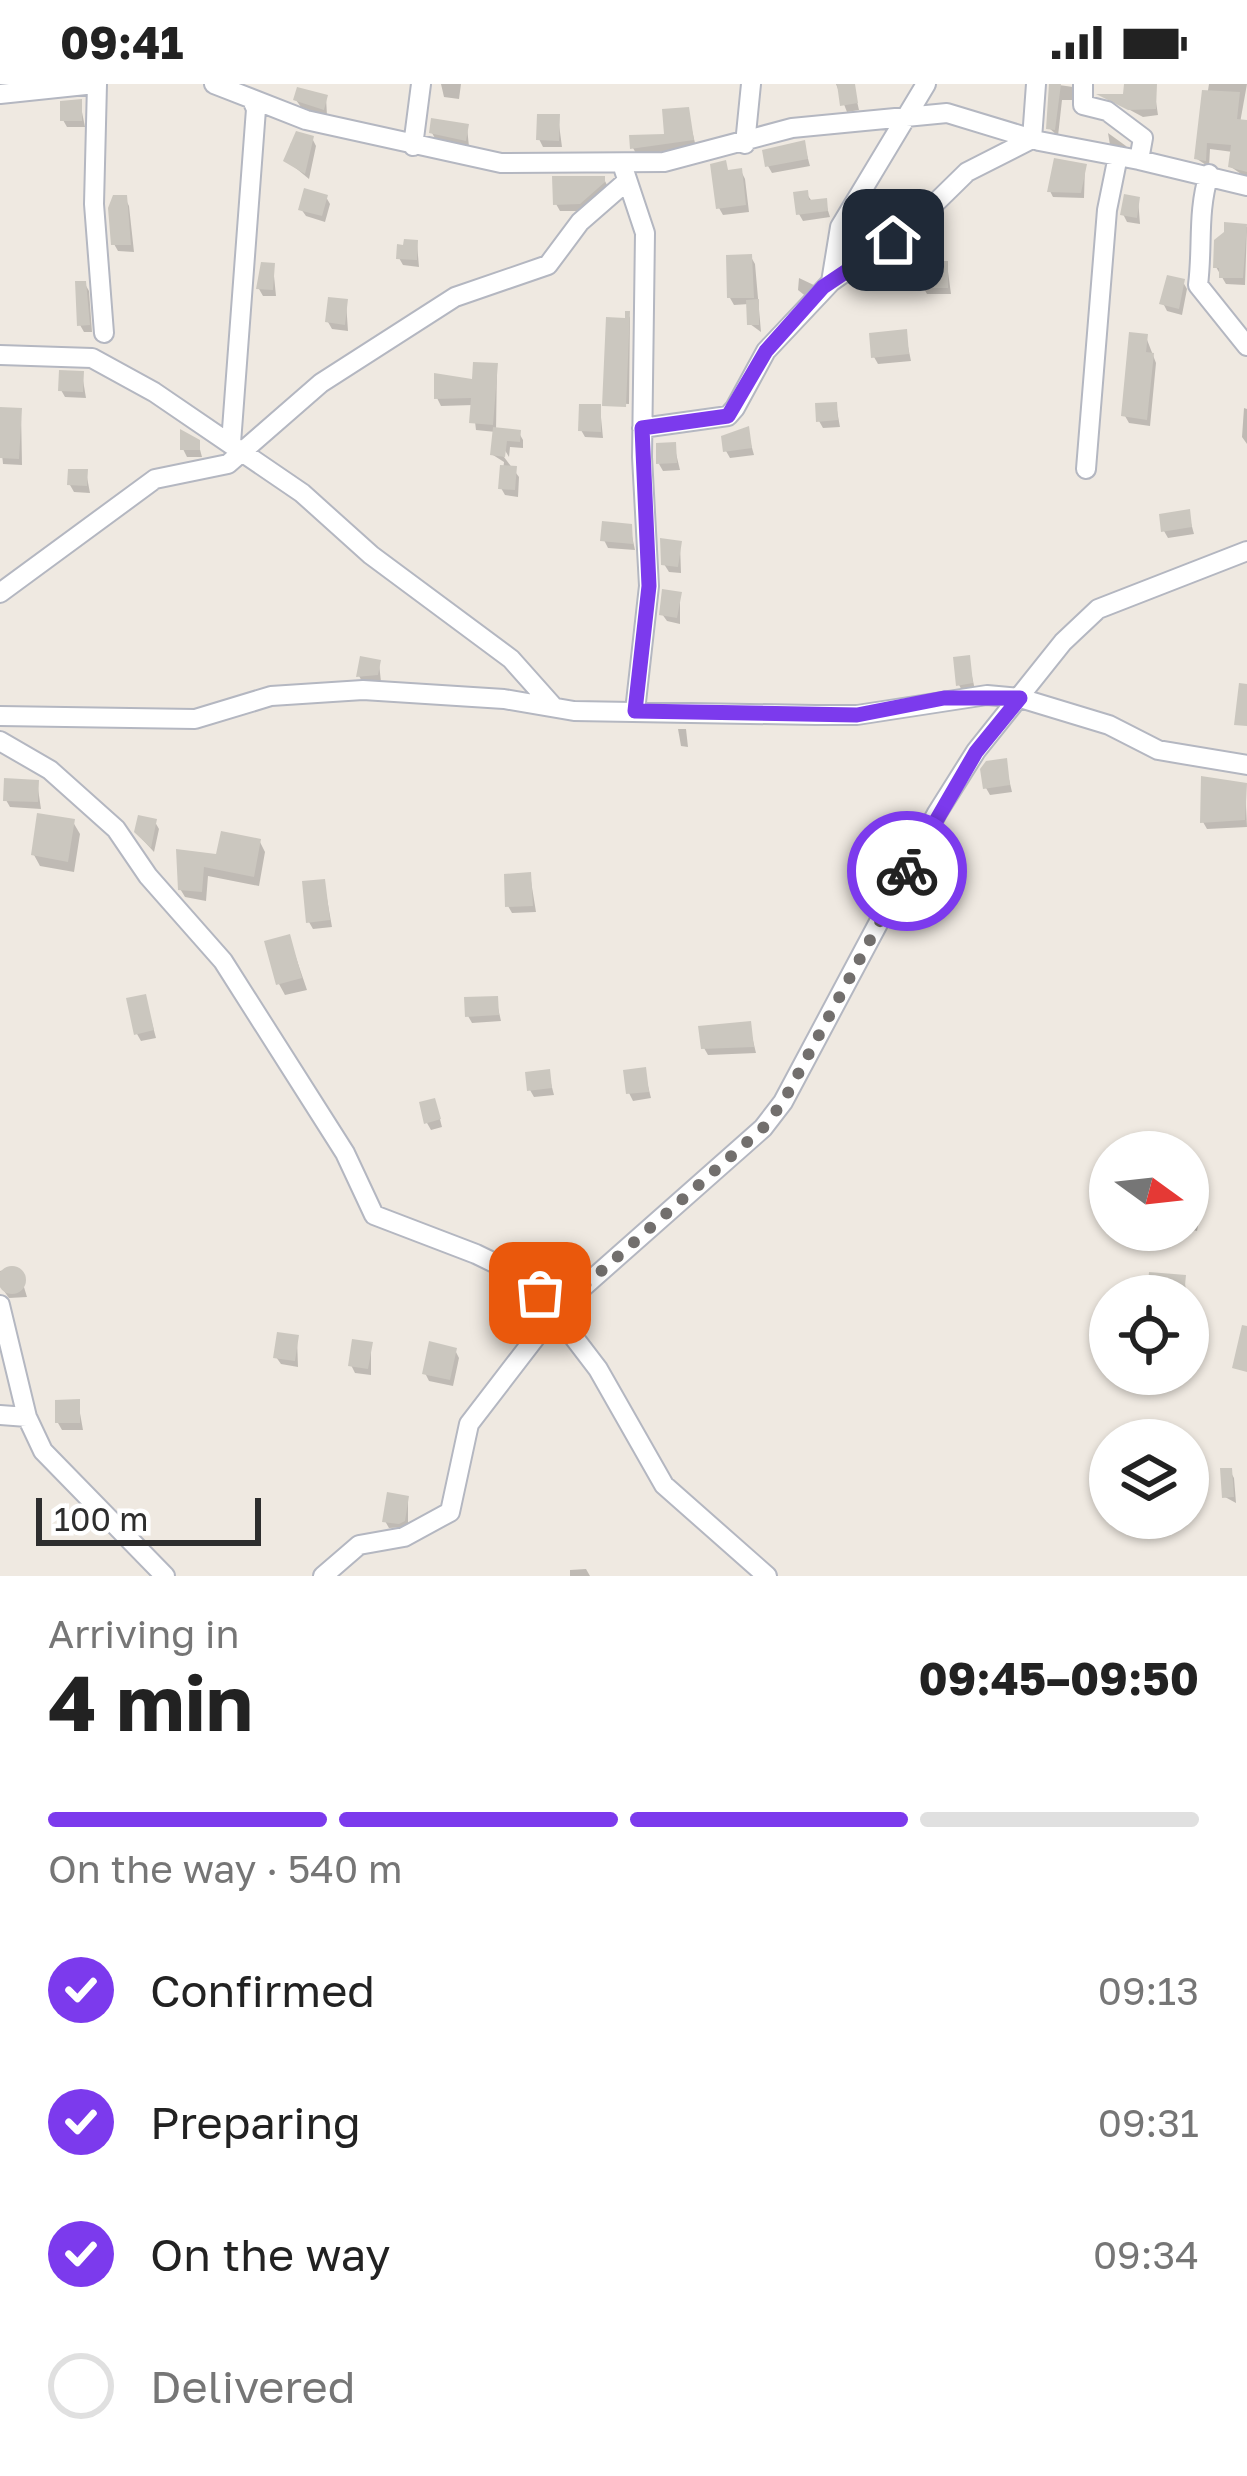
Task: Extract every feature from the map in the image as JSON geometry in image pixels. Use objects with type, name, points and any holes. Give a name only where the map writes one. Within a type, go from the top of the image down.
[{"type":"street","points":[[0,94],[96,84],[94,204],[104,333]]},
{"type":"street","points":[[214,84],[252,100],[413,146],[501,164],[625,173],[792,128],[946,113],[1032,139],[1209,174],[1247,186]]},
{"type":"street","points":[[413,146],[421,84]]},
{"type":"street","points":[[745,144],[751,84]]},
{"type":"street","points":[[831,281],[840,227],[926,84]]},
{"type":"street","points":[[1032,139],[1036,84]]},
{"type":"street","points":[[1083,84],[1084,105],[1107,111],[1144,138],[1139,160]]},
{"type":"street","points":[[238,448],[242,237],[256,109],[252,100]]},
{"type":"street","points":[[642,428],[728,416],[766,351],[831,281],[905,230],[967,172],[1032,139]]},
{"type":"street","points":[[1086,469],[1107,209],[1118,156]]},
{"type":"street","points":[[0,592],[155,479],[228,464],[238,448],[321,383],[455,297],[548,265],[625,173]]},
{"type":"street","points":[[625,173],[639,202],[645,233],[642,428],[649,586],[635,711]]},
{"type":"street","points":[[1209,174],[1197,238],[1202,254],[1198,285],[1247,346]]},
{"type":"street","points":[[0,355],[92,358],[238,448],[512,659],[553,705]]},
{"type":"street","points":[[323,1576],[358,1545],[404,1538],[450,1512],[469,1424],[555,1312],[763,1128],[783,1102],[937,813],[976,752],[1063,642],[1098,609],[1247,551]]},
{"type":"street","points":[[0,716],[195,719],[271,696],[363,690],[553,705],[574,711],[857,715],[944,698],[1020,698],[1109,724],[1158,750],[1247,765]]},
{"type":"street","points":[[0,741],[50,770],[116,829],[223,961],[345,1153],[374,1215],[519,1275],[555,1312],[598,1369],[664,1485],[767,1576]]},
{"type":"street","points":[[0,1306],[27,1417],[43,1450],[165,1576]]},
{"type":"street","points":[[0,1415],[27,1417]]},
{"type":"building","points":[[837,84],[855,84],[858,103],[840,106]]},
{"type":"building","points":[[1049,84],[1061,84],[1055,130],[1046,129]]},
{"type":"building","points":[[1124,84],[1157,84],[1156,109],[1128,110],[1096,94],[1123,94]]},
{"type":"building","points":[[297,87],[328,95],[324,110],[293,100]]},
{"type":"building","points":[[1202,90],[1240,92],[1237,119],[1247,120],[1247,172],[1228,167],[1231,145],[1207,143],[1206,161],[1194,159]]},
{"type":"building","points":[[82,99],[82,121],[60,121],[60,101]]},
{"type":"building","points":[[689,107],[694,140],[630,149],[629,135],[664,134],[662,109]]},
{"type":"building","points":[[537,114],[560,114],[559,141],[536,140]]},
{"type":"building","points":[[431,118],[469,124],[466,141],[429,133]]},
{"type":"building","points":[[296,131],[314,136],[305,174],[283,161]]},
{"type":"building","points":[[805,140],[808,159],[765,167],[762,150]]},
{"type":"building","points":[[1054,158],[1087,164],[1081,193],[1047,192]]},
{"type":"building","points":[[726,160],[728,170],[742,168],[746,205],[716,209],[710,164]]},
{"type":"building","points":[[552,176],[605,176],[605,182],[580,204],[553,205]]},
{"type":"building","points":[[304,188],[328,195],[322,216],[298,210]]},
{"type":"building","points":[[808,190],[809,200],[827,198],[828,211],[796,215],[793,192]]},
{"type":"building","points":[[1124,194],[1140,197],[1137,218],[1120,215]]},
{"type":"building","points":[[113,195],[127,195],[131,245],[111,245],[108,208]]},
{"type":"building","points":[[1224,222],[1247,224],[1243,278],[1219,278],[1219,268],[1213,268],[1214,240],[1224,232]]},
{"type":"building","points":[[404,239],[418,240],[417,260],[396,259],[397,244],[403,245]]},
{"type":"building","points":[[752,254],[754,298],[727,298],[726,255]]},
{"type":"building","points":[[920,261],[948,261],[948,288],[920,288]]},
{"type":"building","points":[[261,262],[275,263],[273,290],[256,289]]},
{"type":"building","points":[[1167,275],[1185,279],[1179,309],[1159,304]]},
{"type":"building","points":[[75,281],[86,281],[90,325],[77,326]]},
{"type":"building","points":[[328,297],[348,299],[345,325],[325,322]]},
{"type":"building","points":[[759,299],[759,325],[747,325],[746,300]]},
{"type":"building","points":[[625,311],[630,311],[626,407],[602,406],[606,317],[625,318]]},
{"type":"building","points":[[907,329],[909,354],[871,358],[869,333]]},
{"type":"building","points":[[1129,332],[1148,334],[1146,352],[1154,353],[1147,420],[1121,416]]},
{"type":"building","points":[[473,362],[498,363],[493,425],[469,423],[471,398],[434,399],[434,373],[472,379]]},
{"type":"building","points":[[59,370],[84,371],[83,392],[58,391]]},
{"type":"building","points":[[837,402],[838,420],[816,422],[815,403]]},
{"type":"building","points":[[579,404],[601,404],[601,432],[578,431]]},
{"type":"building","points":[[0,407],[22,408],[19,459],[0,458]]},
{"type":"building","points":[[749,426],[752,448],[723,452],[721,436]]},
{"type":"building","points":[[493,427],[521,430],[520,442],[507,441],[505,457],[490,455]]},
{"type":"building","points":[[180,429],[200,440],[200,450],[180,450]]},
{"type":"building","points":[[676,442],[677,463],[656,464],[656,443]]},
{"type":"building","points":[[500,465],[517,466],[515,490],[498,489]]},
{"type":"building","points":[[68,469],[88,469],[87,486],[67,485]]},
{"type":"building","points":[[1190,509],[1192,527],[1161,532],[1159,514]]},
{"type":"building","points":[[602,521],[632,524],[633,544],[600,541]]},
{"type":"building","points":[[660,538],[682,541],[678,567],[661,565]]},
{"type":"building","points":[[662,589],[682,592],[677,618],[659,615]]},
{"type":"building","points":[[970,655],[973,683],[956,686],[953,657]]},
{"type":"building","points":[[360,656],[381,660],[378,675],[356,677]]},
{"type":"building","points":[[1239,683],[1247,684],[1247,726],[1234,725]]},
{"type":"building","points":[[1007,758],[1010,785],[983,789],[980,769],[986,761]]},
{"type":"building","points":[[1201,776],[1247,783],[1245,820],[1200,823]]},
{"type":"building","points":[[4,778],[39,780],[38,802],[3,801]]},
{"type":"building","points":[[37,813],[75,819],[68,862],[31,855]]},
{"type":"building","points":[[138,815],[157,819],[151,848],[134,832]]},
{"type":"building","points":[[221,831],[261,839],[254,877],[204,867],[202,892],[178,890],[176,849],[216,854]]},
{"type":"building","points":[[531,872],[533,906],[505,907],[504,874]]},
{"type":"building","points":[[325,879],[330,920],[306,923],[302,881]]},
{"type":"building","points":[[290,934],[302,978],[276,985],[264,941]]},
{"type":"building","points":[[146,994],[154,1030],[134,1035],[126,998]]},
{"type":"building","points":[[498,996],[499,1015],[465,1017],[464,997]]},
{"type":"building","points":[[751,1021],[754,1047],[701,1049],[698,1026]]},
{"type":"building","points":[[646,1067],[649,1092],[626,1094],[623,1070]]},
{"type":"building","points":[[550,1069],[552,1088],[527,1091],[525,1072]]},
{"type":"building","points":[[435,1098],[441,1119],[424,1124],[419,1102]]},
{"type":"building","points":[[7,1267],[17,1267],[25,1275],[25,1285],[17,1293],[7,1293],[-1,1285],[-1,1275]]},
{"type":"building","points":[[1242,1325],[1247,1326],[1247,1372],[1232,1368]]},
{"type":"building","points":[[277,1332],[299,1335],[295,1361],[273,1358]]},
{"type":"building","points":[[352,1339],[373,1342],[368,1369],[348,1366]]},
{"type":"building","points":[[429,1341],[457,1348],[450,1380],[422,1374]]},
{"type":"building","points":[[80,1399],[80,1423],[55,1423],[55,1400]]},
{"type":"building","points":[[1220,1468],[1232,1468],[1234,1497],[1222,1498]]},
{"type":"building","points":[[387,1492],[409,1496],[405,1521],[399,1524],[382,1522]]},
{"type":"way so far","points":[[540,1293],[555,1312],[763,1128],[783,1102],[907,871]]},
{"type":"route","points":[[893,240],[823,287],[766,351],[728,416],[642,428],[649,586],[635,711],[857,715],[944,698],[1020,698],[976,752],[907,871]]}]
